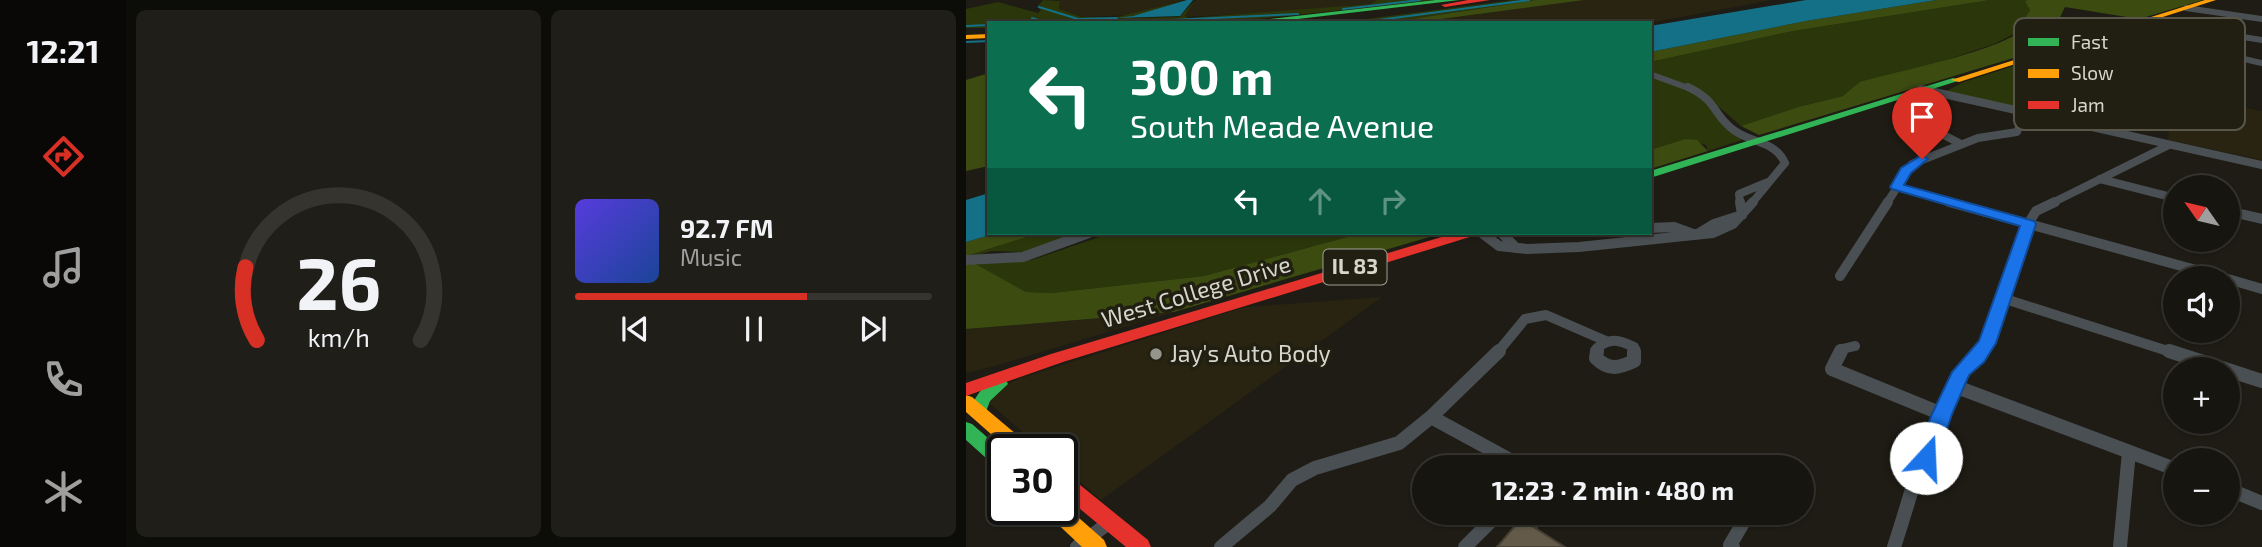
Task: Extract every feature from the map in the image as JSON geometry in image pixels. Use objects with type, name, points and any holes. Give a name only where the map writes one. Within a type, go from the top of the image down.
[{"type":"main road","points":[[1268,21],[1456,0]]},
{"type":"main road","points":[[1317,21],[1486,0]]},
{"type":"main road","points":[[2154,18],[2212,0]]},
{"type":"main road","points":[[966,34],[987,33]]},
{"type":"main road","points":[[1652,174],[2014,61]]},
{"type":"main road","name":"West College Drive","points":[[966,390],[1018,374],[1056,358],[1461,235]]},
{"type":"main road","name":"West College Drive","points":[[966,380],[1020,364],[1056,358]]},
{"type":"main road","points":[[978,412],[983,398],[1018,374]]},
{"type":"main road","points":[[966,402],[1003,434]]},
{"type":"main road","points":[[966,429],[987,448]]},
{"type":"main road","points":[[1078,495],[1141,547]]},
{"type":"main road","points":[[1070,525],[1087,544]]},
{"type":"street","points":[[2186,8],[2262,19]]},
{"type":"street","points":[[1485,235],[1499,246],[1579,247],[1696,235],[1724,229],[1742,215],[1785,163],[1761,147],[1758,141],[1735,131],[1710,100],[1690,89],[1652,75]]},
{"type":"street","points":[[1921,89],[2014,111]]},
{"type":"street","points":[[1840,276],[1912,164],[1978,138],[2018,130]]},
{"type":"street","points":[[2106,130],[2262,165]]},
{"type":"street","points":[[1936,131],[1961,145]]},
{"type":"street","points":[[1894,547],[1942,414],[1961,372],[1977,358],[1987,343],[2028,224],[2036,211],[2169,145]]},
{"type":"street","points":[[2100,179],[2163,195]]},
{"type":"street","points":[[1742,215],[1740,194],[1770,181]]},
{"type":"street","points":[[1897,187],[2179,266]]},
{"type":"street","points":[[2240,214],[2262,219]]},
{"type":"street","points":[[1652,228],[1674,227],[1696,235]]},
{"type":"street","points":[[966,260],[1023,257],[1084,235]]},
{"type":"street","points":[[1504,235],[1516,248]]},
{"type":"street","points":[[1623,243],[1632,235]]},
{"type":"street","points":[[2240,283],[2262,289]]},
{"type":"street","points":[[2002,298],[2186,357]]},
{"type":"street","points":[[1221,547],[1270,506],[1292,480],[1315,468],[1399,443],[1431,418],[1489,363],[1525,319],[1546,315],[1606,341]]},
{"type":"street","points":[[1855,346],[1842,349],[1832,369],[1942,414]]},
{"type":"street","points":[[2240,374],[2262,381]]},
{"type":"street","points":[[1954,386],[2163,465]]},
{"type":"street","points":[[1431,418],[1500,455]]},
{"type":"street","points":[[2120,547],[2129,452]]},
{"type":"street","points":[[2240,494],[2262,503]]},
{"type":"street","points":[[1087,544],[1111,521]]},
{"type":"street","points":[[1465,547],[1487,525]]},
{"type":"street","points":[[1733,547],[1730,545],[1742,525]]},
{"type":"shaded area","points":[[1056,0],[1184,0],[1131,15],[1084,17],[1058,9],[1060,1]]},
{"type":"shaded area","points":[[1196,0],[1377,0],[1377,3],[1313,10],[1185,17]]},
{"type":"shaded area","points":[[1584,0],[1772,0],[1652,22],[1426,21]]},
{"type":"shaded area","points":[[2245,108],[2262,111],[2262,160],[2168,140],[2169,130],[2245,130]]},
{"type":"shaded area","points":[[1382,297],[1101,500],[1078,480],[1078,434],[1025,434],[990,404],[990,399],[1005,385],[1021,378],[1245,307]]},
{"type":"shaded area","points":[[1174,312],[995,366],[966,373],[966,329]]},
{"type":"green space","points":[[1043,0],[1060,1],[1059,9],[1082,17],[1117,17],[1187,0],[1129,18],[1179,17],[1196,0],[1185,16],[1189,18],[1371,4],[1377,0],[1435,0],[1249,20],[987,21],[987,28],[966,28],[966,9],[998,2],[1038,13],[1041,10],[1037,7]]},
{"type":"green space","points":[[1513,0],[1535,0],[1399,21],[1350,21]]},
{"type":"green space","points":[[1535,0],[1584,0],[1426,21],[1399,21]]},
{"type":"green space","points":[[1936,0],[1990,0],[1793,31],[1652,62],[1652,52],[1806,21]]},
{"type":"green space","points":[[1990,0],[2028,0],[2026,1],[2030,10],[2027,18],[2014,18],[2014,34],[1994,44],[1843,96],[1798,107],[1741,126],[1704,94],[1652,72],[1652,62],[1793,31]]},
{"type":"green space","points":[[2203,0],[2142,18],[2065,7],[2060,18],[2025,18],[2030,10],[2025,1]]},
{"type":"green space","points":[[2014,35],[2014,58],[1759,135],[1741,126],[1798,107],[1843,96],[1860,82],[1970,53]]},
{"type":"green space","points":[[2014,66],[2014,108],[1944,92],[1964,82]]},
{"type":"green space","points":[[987,74],[987,166],[966,171],[966,80]]},
{"type":"green space","points":[[1652,77],[1682,87],[1704,100],[1742,140],[1708,151],[1706,145],[1685,139],[1652,149]]},
{"type":"green space","points":[[1685,139],[1697,140],[1708,151],[1652,168],[1652,149]]},
{"type":"green space","points":[[990,235],[1034,235],[966,256],[966,242]]},
{"type":"green space","points":[[1034,235],[1076,235],[1030,252],[992,251],[966,256]]},
{"type":"green space","points":[[1105,235],[1355,235],[1204,276],[1052,293],[1026,292],[972,262],[1032,260]]},
{"type":"green space","points":[[1355,235],[1436,235],[1174,312],[966,329],[966,262],[972,262],[1026,292],[1052,293],[1204,276]]},
{"type":"water","points":[[1193,0],[1180,16],[1117,18],[1133,16]]},
{"type":"water","points":[[1806,0],[1936,0],[1806,21],[1652,52],[1652,26]]},
{"type":"water","points":[[987,194],[987,235],[990,235],[966,242],[966,200]]},
{"type":"building","points":[[1516,525],[1533,525],[1565,547],[1497,547]]},
{"type":"waterway","points":[[1343,9],[1420,0]]},
{"type":"waterway","points":[[1371,21],[1529,0]]},
{"type":"waterway","points":[[1039,7],[1078,19],[1117,18]]},
{"type":"waterway","points":[[1151,21],[1298,14]]},
{"type":"waterway","points":[[1032,18],[1042,21]]},
{"type":"waterway","points":[[966,26],[987,25]]},
{"type":"waterway","points":[[966,42],[987,41]]},
{"type":"traffic: fast","points":[[1259,21],[1456,0]]},
{"type":"traffic: fast","points":[[1652,174],[1956,80]]},
{"type":"traffic: fast","points":[[978,412],[983,398],[1000,384]]},
{"type":"traffic: fast","points":[[966,429],[987,448]]},
{"type":"traffic: slow","points":[[2154,18],[2212,0]]},
{"type":"traffic: slow","points":[[966,37],[987,36]]},
{"type":"traffic: slow","points":[[1956,80],[2014,62]]},
{"type":"traffic: slow","points":[[966,402],[1003,434]]},
{"type":"traffic: slow","points":[[1073,525],[1097,547]]},
{"type":"traffic: jam","points":[[1445,5],[1486,0]]},
{"type":"traffic: jam","points":[[966,390],[1057,358],[1461,235]]},
{"type":"traffic: jam","points":[[1078,495],[1141,547]]},
{"type":"place","name":"Jay's Auto Body","points":[[1156,354]]},
{"type":"route","points":[[1922,159],[1906,170],[1897,187],[2028,224],[1987,343],[1982,353],[1961,372],[1926,458]]}]
